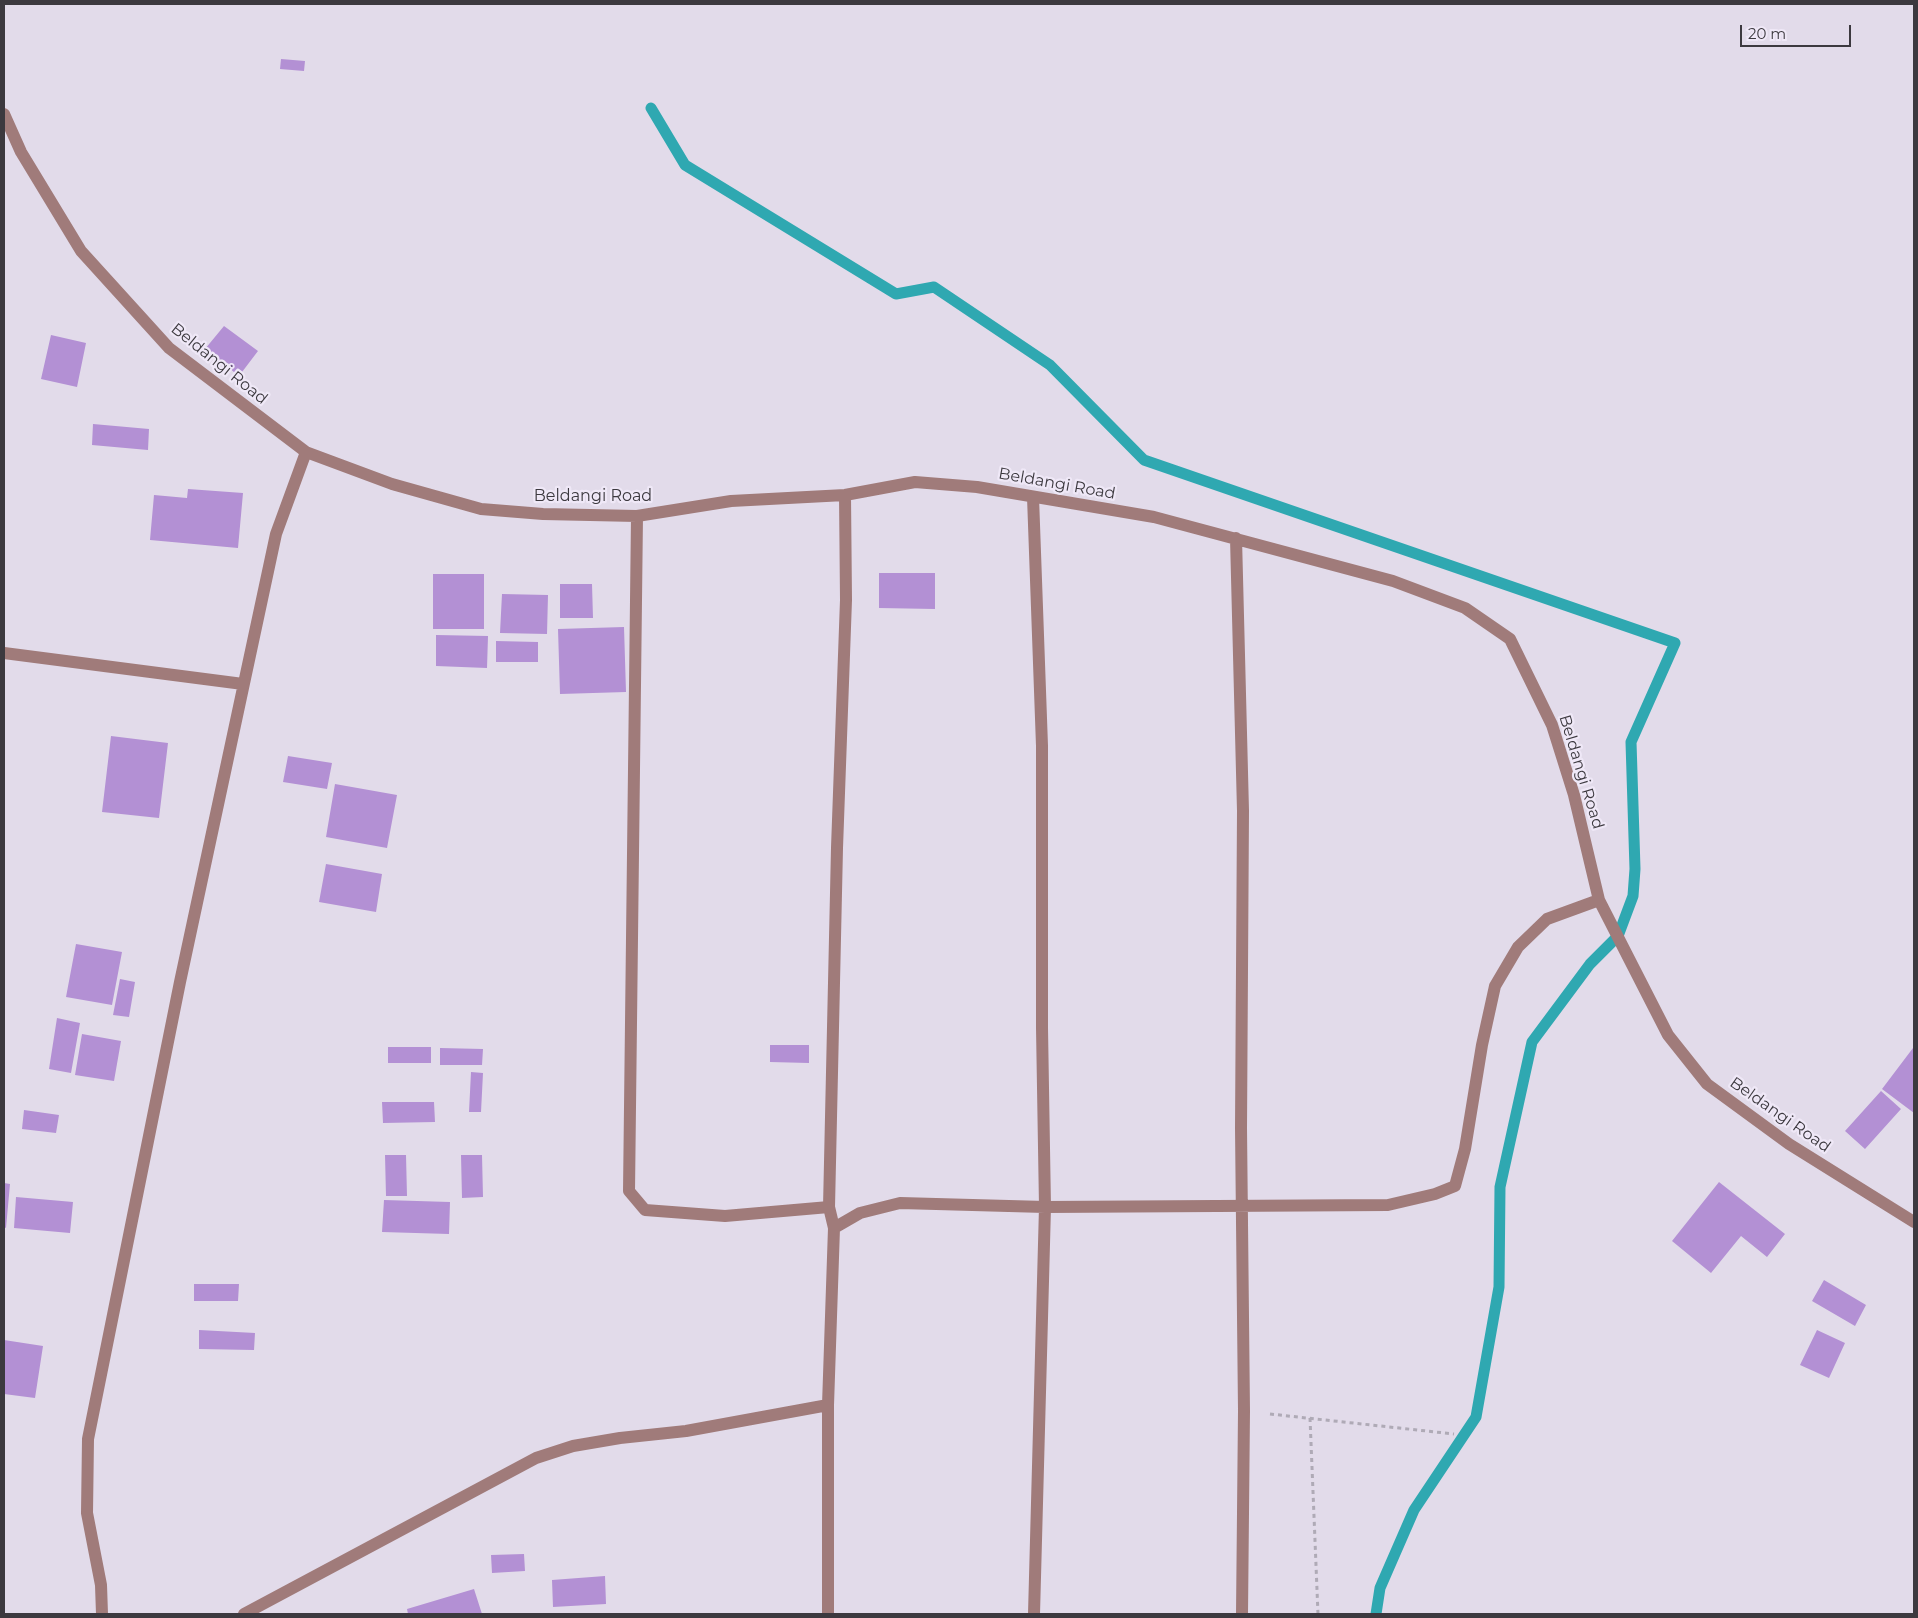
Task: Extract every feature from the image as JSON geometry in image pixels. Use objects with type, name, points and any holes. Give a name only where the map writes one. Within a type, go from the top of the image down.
[{"type":"street","name":"Beldangi Road","points":[[4,114],[21,152],[81,251],[170,348],[306,452],[392,484],[481,509],[543,514],[638,516],[731,501],[845,495],[915,482],[977,487],[1154,517],[1393,581],[1465,608],[1510,639],[1552,725],[1574,795],[1599,900],[1668,1035],[1707,1084],[1789,1144],[1914,1222]]},
{"type":"street","points":[[102,1614],[101,1585],[87,1514],[88,1439],[178,992],[276,534],[306,452]]},
{"type":"street","points":[[828,1614],[828,1405],[834,1228],[829,1207],[837,848],[846,600],[845,495]]},
{"type":"street","points":[[1034,497],[1042,746],[1044,1207],[1034,1614]]},
{"type":"street","points":[[638,516],[629,1191],[645,1210],[725,1216],[829,1207]]},
{"type":"street","points":[[1236,538],[1243,812],[1241,1205],[1244,1411],[1242,1614]]},
{"type":"street","points":[[4,653],[243,684]]},
{"type":"street","points":[[834,1228],[860,1213],[900,1203],[1044,1207],[1388,1205],[1435,1194],[1456,1186],[1465,1149],[1482,1046],[1495,986],[1518,947],[1547,920],[1599,900]]},
{"type":"street","points":[[244,1614],[536,1458],[573,1446],[620,1438],[686,1431],[828,1405]]},
{"type":"path","points":[[1244,1411],[1454,1434]]},
{"type":"path","points":[[1310,1418],[1318,1614]]},
{"type":"building","points":[[281,59],[305,61],[304,71],[280,69]]},
{"type":"building","points":[[224,326],[258,351],[239,376],[205,349]]},
{"type":"building","points":[[51,335],[86,343],[77,387],[41,379]]},
{"type":"building","points":[[93,424],[149,429],[148,450],[92,445]]},
{"type":"building","points":[[188,489],[243,493],[238,548],[150,540],[154,495],[187,498]]},
{"type":"building","points":[[879,573],[935,573],[935,609],[879,608]]},
{"type":"building","points":[[433,574],[484,574],[484,629],[433,629]]},
{"type":"building","points":[[560,584],[592,584],[593,618],[560,618]]},
{"type":"building","points":[[502,594],[548,595],[547,634],[500,633]]},
{"type":"building","points":[[624,627],[626,692],[560,694],[558,629]]},
{"type":"building","points":[[436,635],[488,636],[487,668],[436,666]]},
{"type":"building","points":[[496,641],[538,642],[538,662],[496,662]]},
{"type":"building","points":[[111,736],[168,743],[159,818],[102,812]]},
{"type":"building","points":[[288,756],[332,763],[327,789],[283,782]]},
{"type":"building","points":[[335,784],[397,795],[387,848],[326,837]]},
{"type":"building","points":[[326,864],[382,874],[376,912],[319,902]]},
{"type":"building","points":[[76,944],[122,952],[112,1005],[66,997]]},
{"type":"building","points":[[120,979],[135,982],[129,1017],[113,1015]]},
{"type":"building","points":[[57,1018],[80,1023],[71,1073],[49,1069]]},
{"type":"building","points":[[82,1034],[121,1041],[114,1081],[75,1075]]},
{"type":"building","points":[[770,1045],[809,1045],[809,1063],[770,1062]]},
{"type":"building","points":[[388,1047],[431,1047],[431,1063],[388,1063]]},
{"type":"building","points":[[440,1048],[483,1049],[482,1065],[440,1065]]},
{"type":"building","points":[[1914,1049],[1914,1113],[1882,1089]]},
{"type":"building","points":[[471,1072],[483,1073],[481,1112],[469,1112]]},
{"type":"building","points":[[1881,1091],[1901,1109],[1865,1149],[1845,1131]]},
{"type":"building","points":[[382,1102],[434,1102],[435,1122],[383,1123]]},
{"type":"building","points":[[24,1110],[59,1115],[56,1133],[22,1129]]},
{"type":"building","points":[[385,1155],[406,1155],[407,1196],[386,1196]]},
{"type":"building","points":[[461,1155],[482,1155],[483,1197],[462,1198]]},
{"type":"building","points":[[1719,1182],[1785,1234],[1767,1257],[1741,1236],[1711,1273],[1672,1241]]},
{"type":"building","points":[[4,1183],[10,1184],[6,1228],[4,1227]]},
{"type":"building","points":[[16,1197],[73,1202],[70,1233],[14,1228]]},
{"type":"building","points":[[384,1200],[450,1202],[449,1234],[382,1232]]},
{"type":"building","points":[[1824,1280],[1866,1305],[1855,1326],[1812,1301]]},
{"type":"building","points":[[194,1284],[239,1284],[238,1301],[194,1301]]},
{"type":"building","points":[[199,1330],[255,1333],[254,1350],[199,1349]]},
{"type":"building","points":[[1817,1330],[1845,1343],[1829,1378],[1800,1365]]},
{"type":"building","points":[[4,1340],[43,1346],[35,1398],[4,1394]]},
{"type":"building","points":[[524,1554],[525,1571],[492,1573],[491,1555]]},
{"type":"building","points":[[605,1576],[606,1604],[553,1607],[552,1580]]},
{"type":"building","points":[[474,1589],[482,1614],[408,1614],[407,1609]]},
{"type":"waterway","points":[[651,108],[685,165],[896,294],[934,287],[1050,365],[1144,460],[1675,643],[1631,742],[1635,869],[1633,896],[1618,936],[1590,964],[1532,1042],[1500,1187],[1499,1287],[1476,1417],[1414,1510],[1380,1588],[1376,1614]]}]
